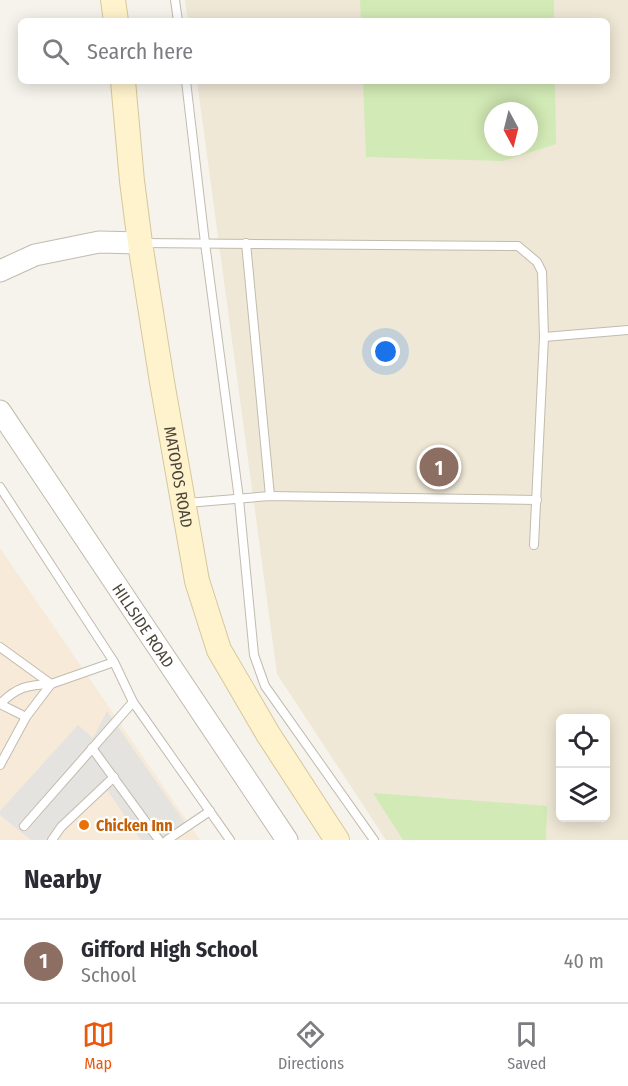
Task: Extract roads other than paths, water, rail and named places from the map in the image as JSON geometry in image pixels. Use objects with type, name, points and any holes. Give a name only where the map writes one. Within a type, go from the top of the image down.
[{"type":"main road","points":[[113,0],[116,18]]},
{"type":"main road","name":"MATOPOS ROAD","points":[[123,84],[132,181],[141,243],[182,503],[197,581],[219,650],[268,734],[337,840]]},
{"type":"street","points":[[0,271],[35,255],[99,242],[141,243]]},
{"type":"street","name":"HILLSIDE ROAD","points":[[0,411],[287,840]]},
{"type":"lane","points":[[175,0],[178,18]]},
{"type":"lane","points":[[186,84],[239,499],[254,655],[265,686],[374,840]]},
{"type":"lane","points":[[141,243],[518,246],[537,262],[542,272],[544,337],[534,545]]},
{"type":"lane","points":[[246,243],[270,496]]},
{"type":"lane","points":[[544,337],[628,330]]},
{"type":"lane","points":[[0,487],[114,662],[133,702],[230,840]]},
{"type":"lane","points":[[182,503],[270,496],[537,500]]},
{"type":"lane","points":[[0,647],[51,684]]},
{"type":"lane","points":[[26,717],[0,704],[13,690],[32,685],[51,684],[114,662]]},
{"type":"lane","points":[[0,765],[26,717],[51,684]]},
{"type":"lane","points":[[24,826],[133,702]]},
{"type":"lane","points":[[92,748],[159,840]]},
{"type":"lane","points":[[52,840],[61,827],[114,777]]},
{"type":"lane","points":[[167,840],[210,811]]},
{"type":"place","name":"Gifford High School","points":[[439,467]]},
{"type":"place","name":"Chicken Inn","points":[[84,825]]}]
